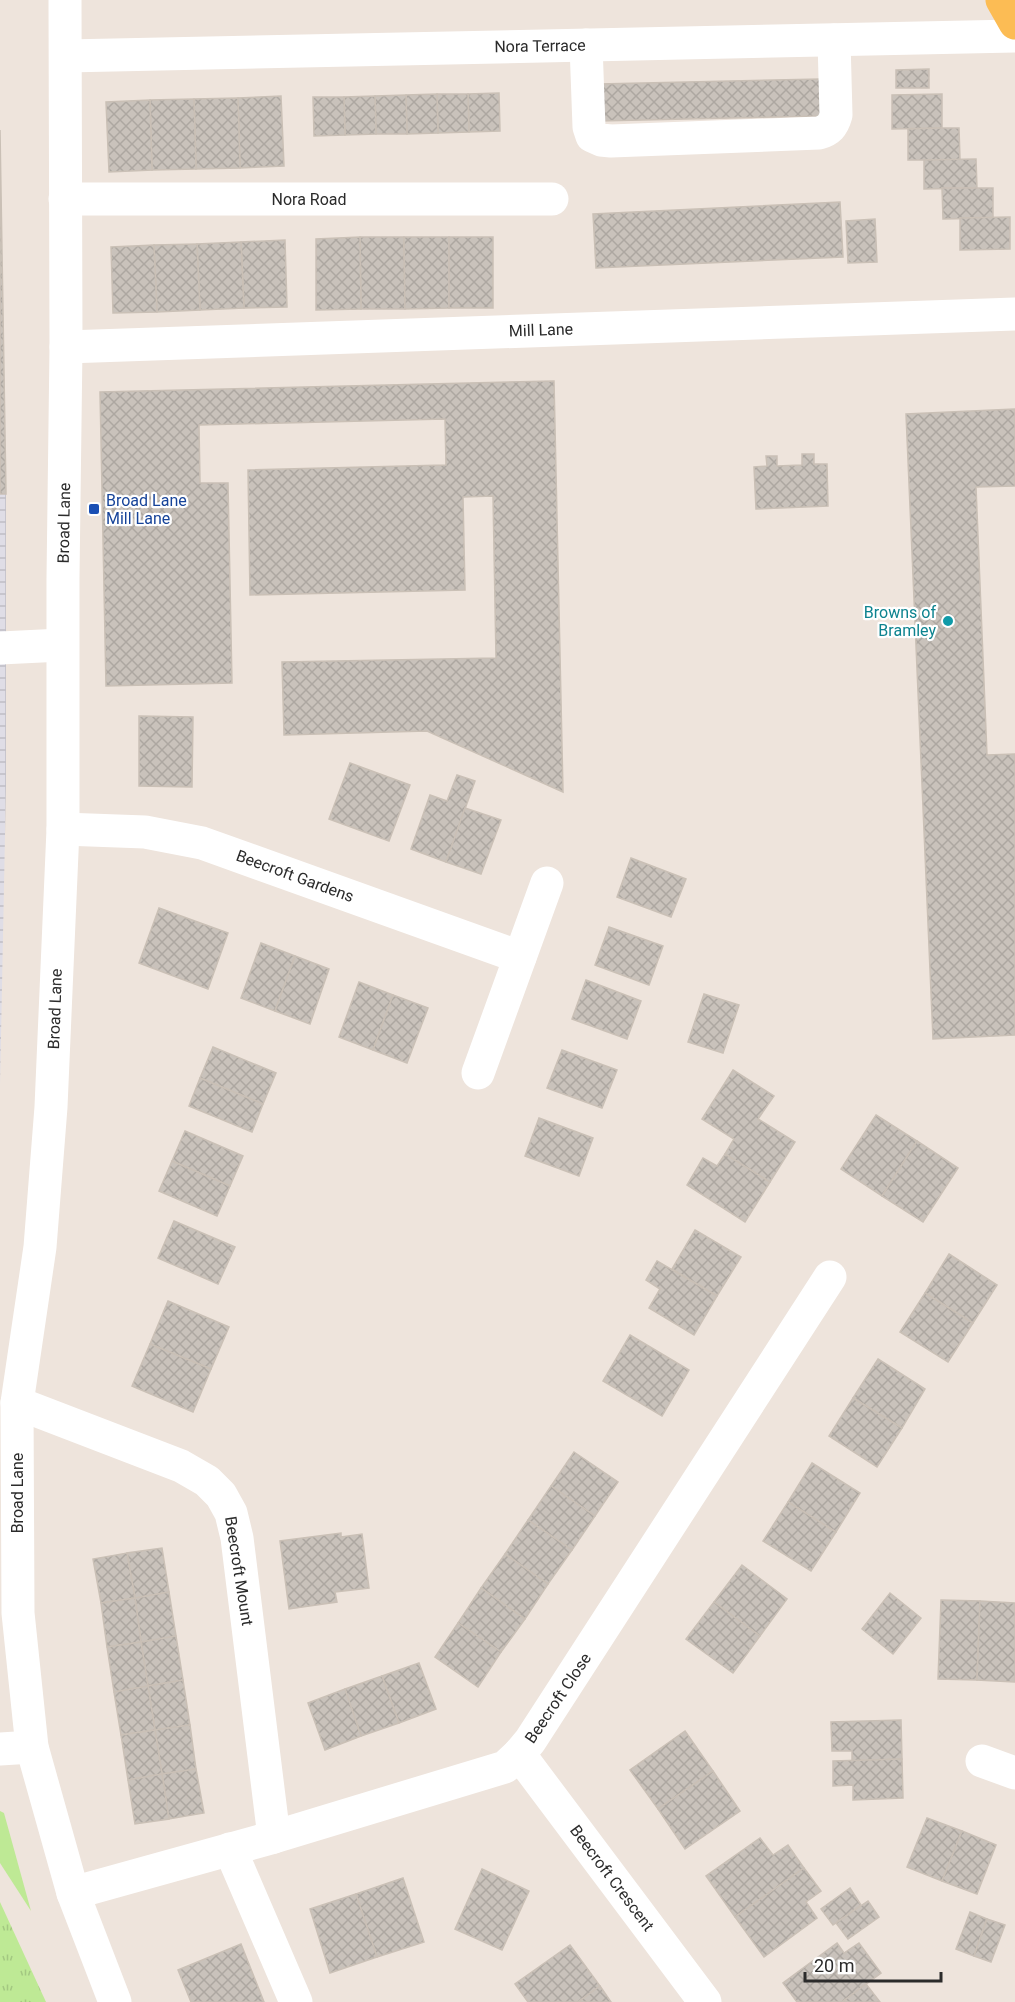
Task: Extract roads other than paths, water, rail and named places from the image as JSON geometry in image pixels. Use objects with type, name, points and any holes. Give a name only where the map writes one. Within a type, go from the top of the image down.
[{"type":"main road","points":[[1002,0],[1015,23]]},
{"type":"street","name":"Broad Lane","points":[[65,0],[66,347],[62,645],[63,829],[51,1107],[40,1247],[12,1383],[18,1612],[33,1747],[73,1893],[115,2002]]},
{"type":"street","name":"Nora Terrace","points":[[66,56],[1015,36]]},
{"type":"street","points":[[586,45],[589,127],[592,136],[611,141],[819,133],[827,130],[834,124],[836,116],[834,40]]},
{"type":"street","name":"Nora Road","points":[[65,200],[552,200]]},
{"type":"street","name":"Mill Lane","points":[[66,347],[1015,314]]},
{"type":"street","points":[[0,648],[62,645]]},
{"type":"street","name":"Beecroft Gardens","points":[[63,829],[145,832],[202,843],[520,957]]},
{"type":"street","points":[[478,1073],[547,883]]},
{"type":"street","name":"Beecroft Close","points":[[73,1893],[274,1837],[505,1767],[531,1741],[830,1277]]},
{"type":"street","name":"Beecroft Mount","points":[[12,1383],[181,1466],[207,1481],[221,1495],[231,1513],[237,1538],[274,1837]]},
{"type":"street","points":[[0,1749],[33,1747]]},
{"type":"street","name":"Beecroft Crescent","points":[[519,1754],[705,2002]]},
{"type":"street","points":[[982,1761],[1015,1773]]},
{"type":"street","points":[[230,1849],[296,2002]]},
{"type":"place","name":"Broad Lane Mill Lane","points":[[94,509]]},
{"type":"place","name":"Browns of Bramley","points":[[948,621]]}]
